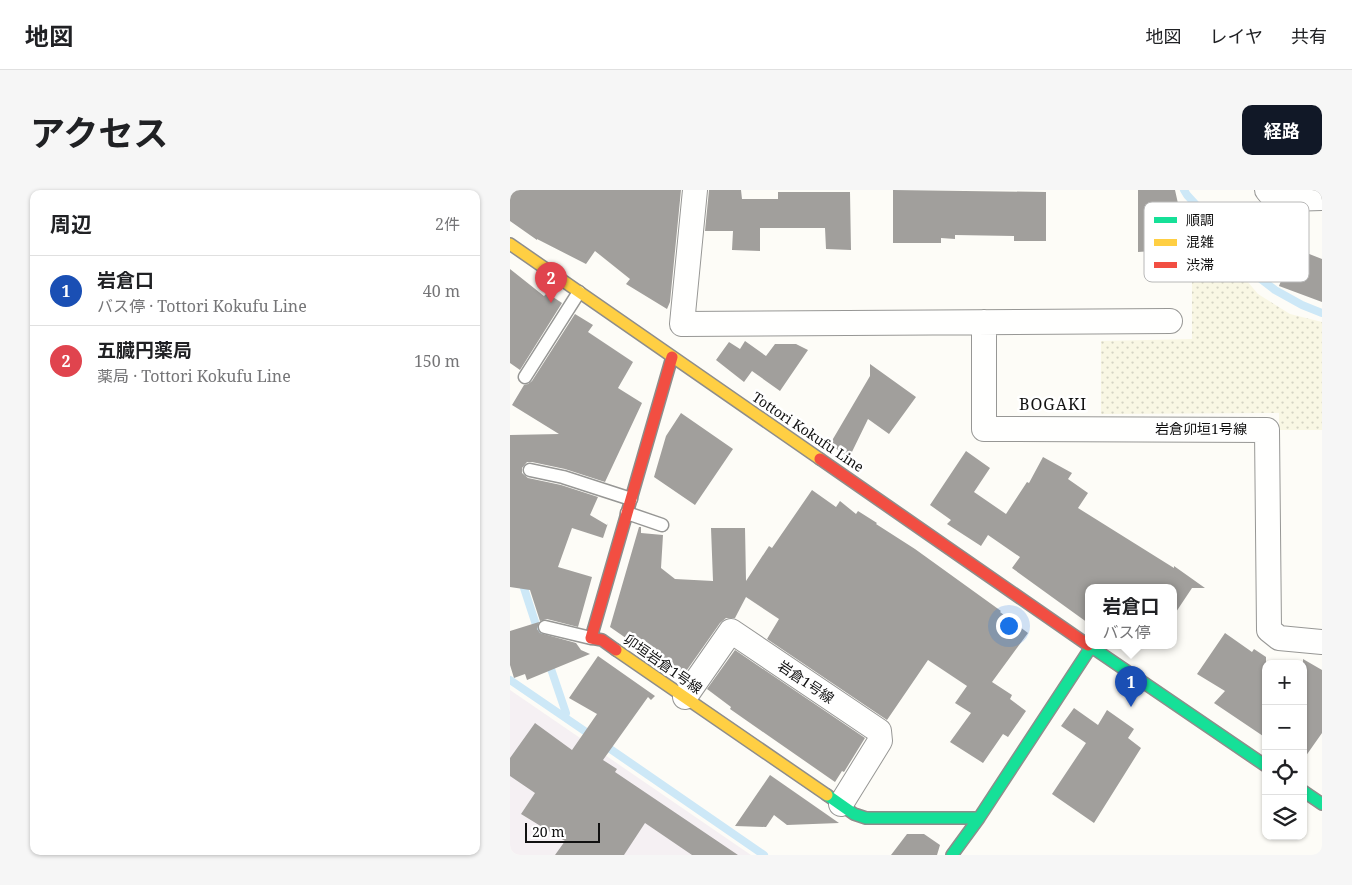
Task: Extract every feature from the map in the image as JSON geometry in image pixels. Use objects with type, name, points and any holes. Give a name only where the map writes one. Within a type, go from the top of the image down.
[{"type":"street","points":[[696,190],[682,324],[1170,321]]},
{"type":"street","points":[[1267,190],[1272,196],[1288,199],[1322,198]]},
{"type":"street","name":"Tottori Kokufu Line","points":[[510,244],[1085,642]]},
{"type":"street","name":"岩倉卯垣1号線","points":[[984,322],[984,429],[1267,430],[1269,630],[1279,638],[1322,642]]},
{"type":"street","points":[[591,638],[672,357]]},
{"type":"street","name":"岩倉1号線","points":[[685,697],[731,631],[879,731],[880,741],[841,804]]},
{"type":"street","name":"卯垣岩倉1号線","points":[[591,638],[602,640],[854,814],[866,818],[979,818]]},
{"type":"street","points":[[952,855],[979,818],[1088,649]]},
{"type":"street","name":"Tottori Kokufu Line","points":[[1094,649],[1262,763]]},
{"type":"street","points":[[1307,794],[1322,804]]},
{"type":"lane","points":[[525,377],[579,292]]},
{"type":"lane","points":[[530,470],[631,499]]},
{"type":"lane","points":[[627,513],[662,525]]},
{"type":"lane","points":[[544,627],[591,638]]},
{"type":"shaded area","points":[[1192,282],[1248,282],[1258,294],[1290,314],[1322,322],[1322,430],[1279,430],[1279,413],[1101,414],[1101,341],[1192,339]]},
{"type":"shaded area","points":[[510,690],[751,855],[510,855]]},
{"type":"building","points":[[510,190],[681,190],[670,302],[667,309],[626,284],[630,279],[595,251],[586,264],[537,240],[510,221]]},
{"type":"building","points":[[709,190],[741,190],[742,199],[778,199],[778,192],[850,192],[851,250],[826,249],[825,228],[760,228],[760,251],[732,250],[733,231],[705,231]]},
{"type":"building","points":[[893,190],[1046,192],[1046,241],[1014,241],[1014,236],[955,235],[955,239],[941,238],[941,243],[893,243]]},
{"type":"building","points":[[1138,190],[1175,190],[1178,202],[1144,202],[1144,252],[1138,252]]},
{"type":"building","points":[[1309,254],[1322,259],[1322,302],[1279,286],[1281,282],[1309,282]]},
{"type":"building","points":[[510,269],[544,296],[547,293],[562,303],[520,370],[510,363]]},
{"type":"building","points":[[575,314],[593,325],[588,332],[633,362],[618,388],[642,403],[605,482],[565,469],[532,462],[527,462],[522,468],[522,473],[528,478],[561,485],[598,497],[590,515],[607,525],[608,523],[603,538],[572,528],[558,567],[592,577],[578,627],[547,619],[540,621],[530,590],[510,587],[510,435],[559,434],[512,405],[524,385],[532,381]]},
{"type":"building","points":[[745,341],[766,356],[775,344],[796,344],[808,350],[780,391],[752,371],[744,382],[716,360],[729,342],[740,349]]},
{"type":"building","points":[[870,364],[916,397],[889,434],[868,419],[849,458],[830,444],[870,376]]},
{"type":"building","points":[[681,413],[733,449],[695,505],[654,477],[666,436]]},
{"type":"building","points":[[966,451],[990,468],[974,492],[1006,514],[1027,482],[1029,483],[1043,457],[1072,473],[1068,479],[1088,493],[1078,508],[1174,568],[1174,566],[1205,588],[1192,588],[1177,610],[1177,584],[1085,584],[1085,621],[1012,568],[1020,557],[988,535],[981,546],[947,524],[951,520],[930,505]]},
{"type":"building","points":[[812,490],[836,507],[840,501],[856,514],[858,511],[877,523],[1001,611],[1028,633],[992,682],[1012,695],[1010,699],[1026,711],[1008,737],[1003,734],[983,763],[950,742],[971,713],[955,703],[967,686],[928,660],[887,720],[767,639],[779,619],[746,597],[735,618],[726,618],[720,623],[682,677],[610,627],[639,527],[641,527],[641,533],[663,535],[661,568],[675,579],[713,581],[711,528],[745,528],[746,581],[769,546],[772,548]]},
{"type":"building","points":[[539,622],[537,629],[540,633],[576,643],[581,650],[590,654],[527,680],[525,674],[514,678],[510,665],[510,631]]},
{"type":"building","points":[[1225,633],[1252,652],[1254,649],[1266,657],[1266,660],[1262,660],[1262,735],[1214,703],[1225,691],[1197,674]]},
{"type":"building","points":[[735,650],[865,738],[844,772],[842,771],[835,782],[730,709],[731,707],[707,689]]},
{"type":"building","points":[[598,656],[655,696],[651,700],[648,697],[603,760],[617,769],[615,772],[738,855],[692,855],[645,823],[624,855],[555,855],[565,841],[521,814],[535,793],[510,776],[510,758],[535,723],[572,750],[597,714],[569,698]]},
{"type":"building","points":[[1307,661],[1322,670],[1322,733],[1307,754]]},
{"type":"building","points":[[1074,708],[1098,725],[1107,710],[1134,729],[1128,738],[1141,748],[1094,823],[1052,794],[1086,743],[1061,726]]},
{"type":"building","points":[[770,775],[839,823],[787,825],[774,815],[766,827],[735,826]]},
{"type":"building","points":[[907,834],[924,834],[940,845],[937,855],[891,855]]},
{"type":"waterway","points":[[1184,190],[1193,202]]},
{"type":"waterway","points":[[1265,282],[1302,305],[1322,313]]},
{"type":"waterway","points":[[521,579],[541,640]]},
{"type":"waterway","points":[[548,660],[566,713]]},
{"type":"waterway","points":[[510,680],[592,736]]},
{"type":"waterway","points":[[603,744],[764,855]]},
{"type":"traffic: fast","points":[[952,855],[979,818],[1090,649]]},
{"type":"traffic: fast","points":[[1094,649],[1262,763]]},
{"type":"traffic: fast","points":[[1307,794],[1322,804]]},
{"type":"traffic: fast","points":[[827,795],[854,814],[866,818],[979,818]]},
{"type":"traffic: slow","points":[[510,244],[820,459]]},
{"type":"traffic: slow","points":[[616,650],[827,795]]},
{"type":"traffic: jam","points":[[616,650],[602,640],[591,638],[672,357]]},
{"type":"traffic: jam","points":[[820,459],[1085,643]]},
{"type":"place","name":"五臓円薬局","points":[[551,303]]},
{"type":"place","name":"岩倉口","points":[[1131,707]]},
{"type":"district","name":"BOGAKI","points":[[1053,404]]}]
